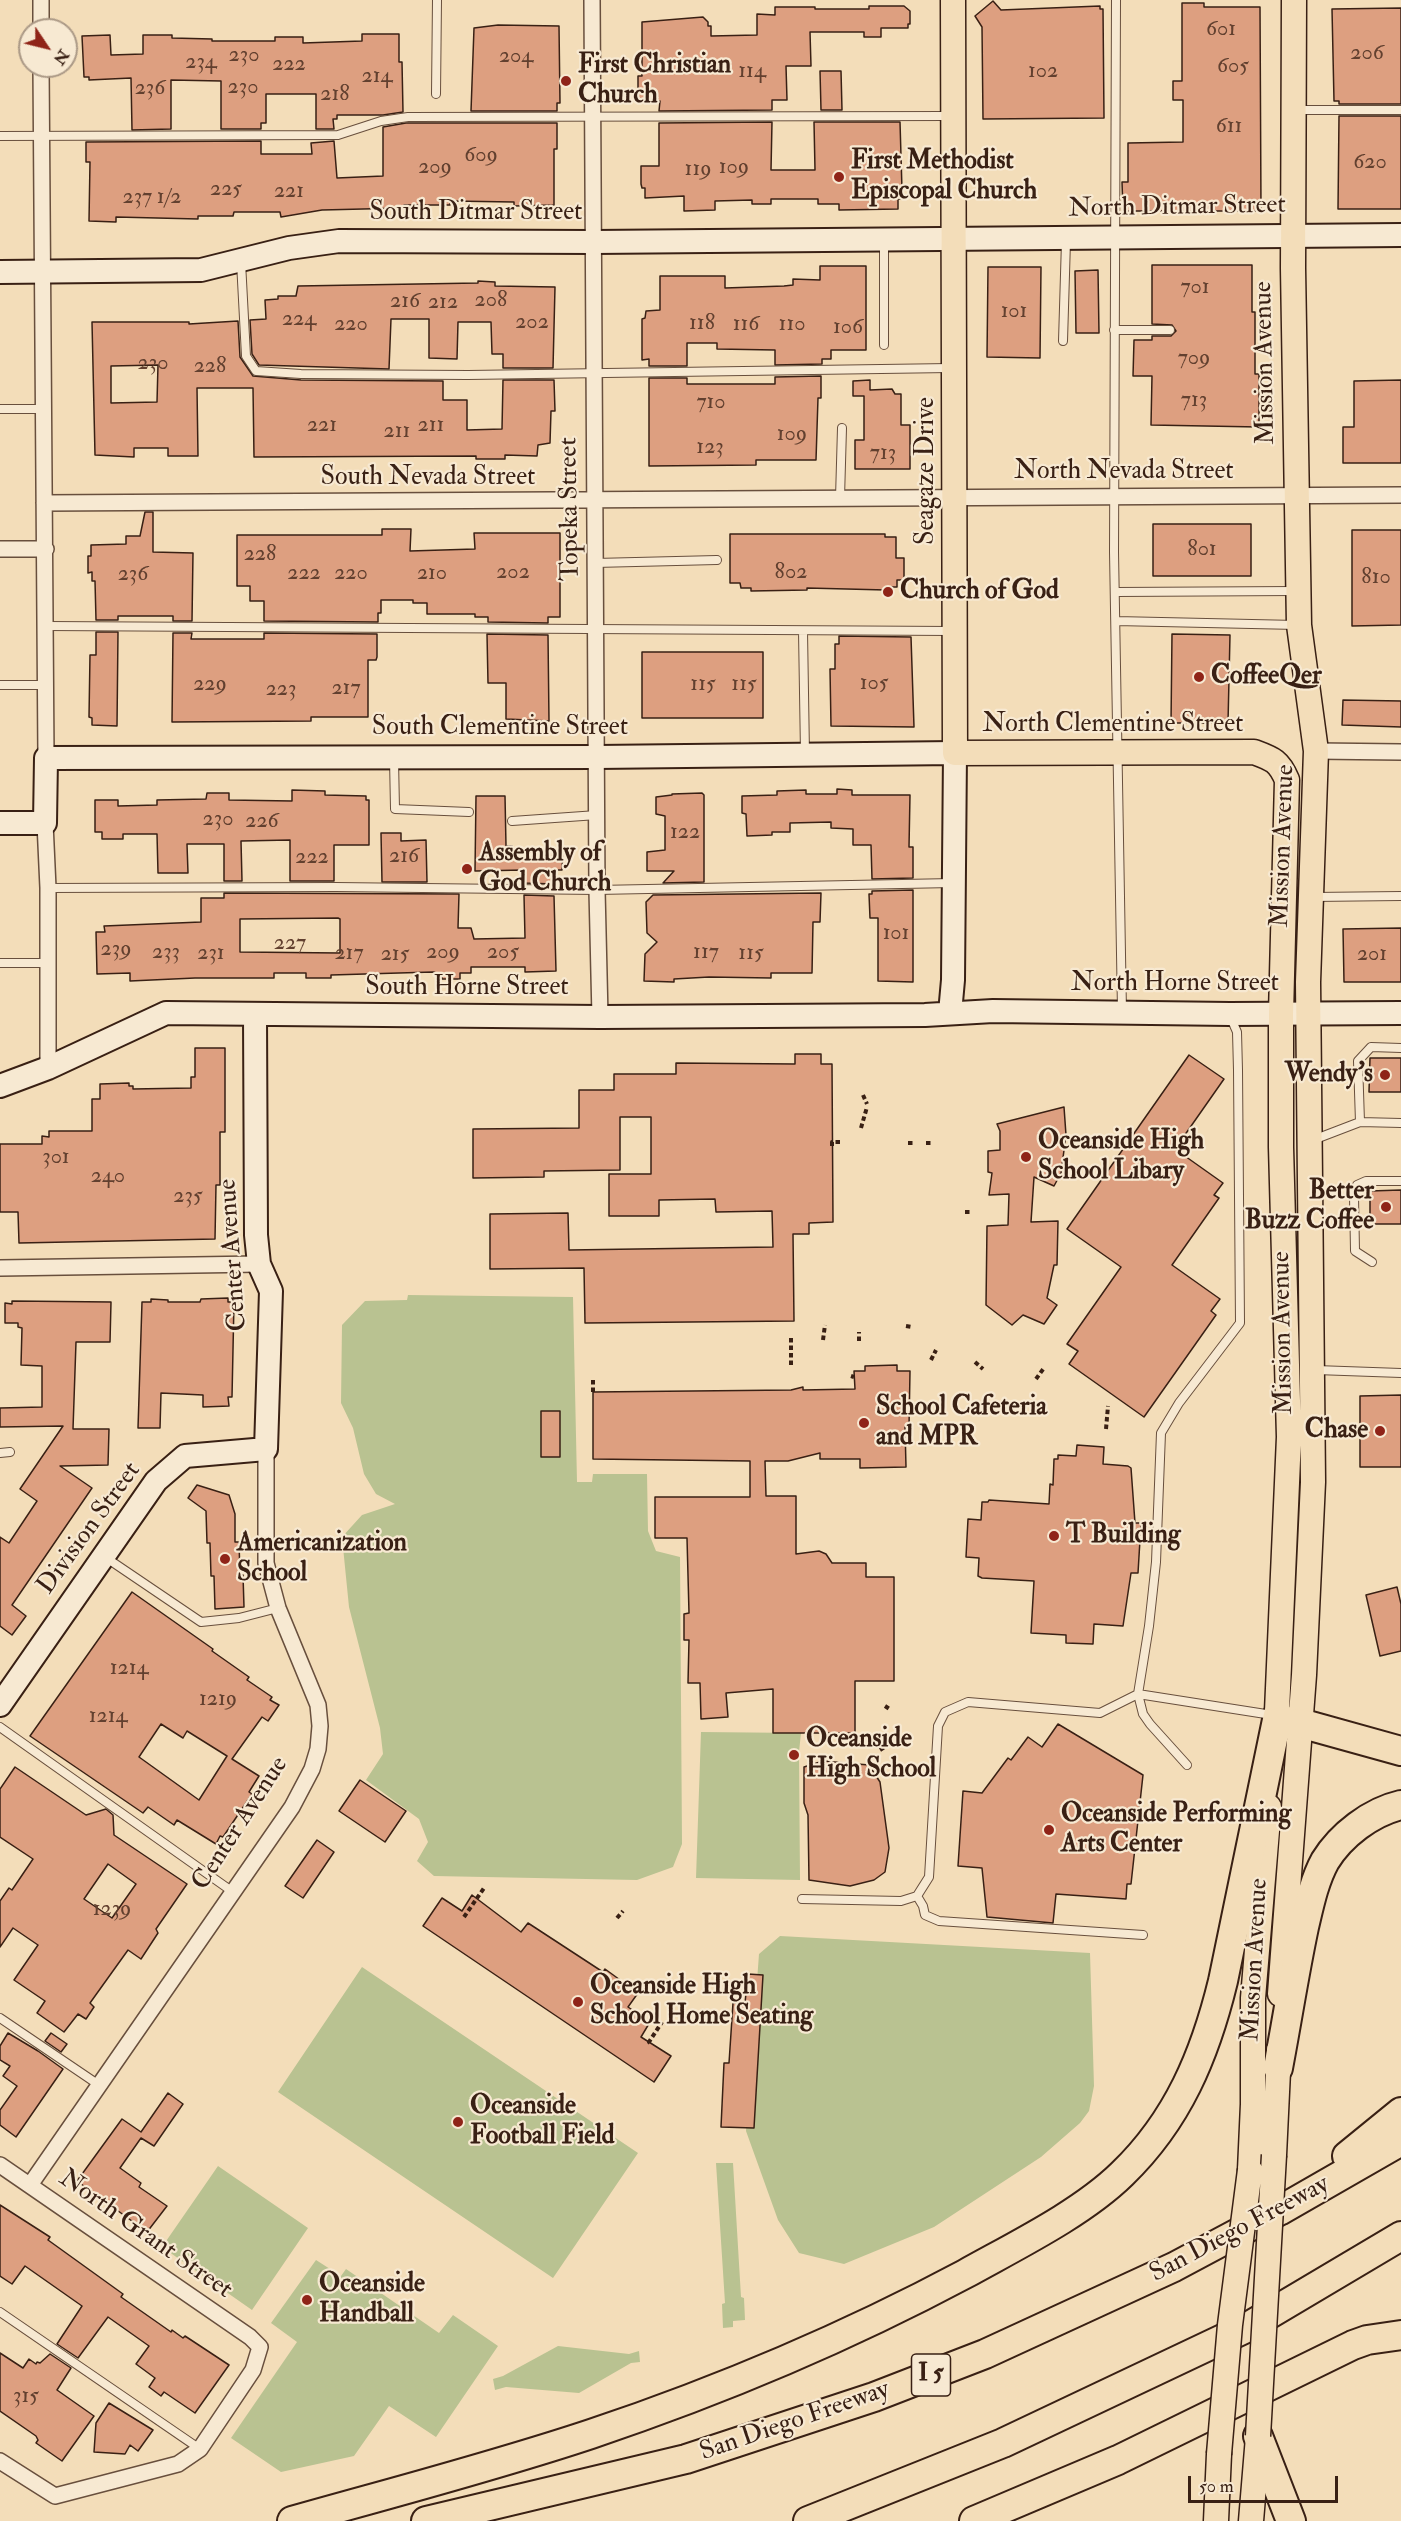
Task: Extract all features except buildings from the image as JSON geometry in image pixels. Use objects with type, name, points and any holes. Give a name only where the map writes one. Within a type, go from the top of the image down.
[{"type":"highway","points":[[292,2521],[548,2448],[740,2379],[867,2324],[941,2287],[1028,2238],[1105,2189],[1138,2157],[1170,2117],[1198,2063],[1215,2015],[1289,1719],[1401,1751]]},
{"type":"highway","points":[[1278,2068],[1305,1923],[1324,1863],[1336,1845],[1354,1828],[1374,1815],[1401,1805]]},
{"type":"highway","points":[[1279,2211],[1401,2112]]},
{"type":"highway","name":"San Diego Freeway","points":[[426,2521],[686,2459],[874,2397],[985,2354],[1173,2267],[1279,2211],[1401,2141]]},
{"type":"highway","points":[[808,2521],[1003,2443],[1246,2328],[1401,2236]]},
{"type":"highway","points":[[974,2521],[1118,2460],[1353,2345],[1376,2338],[1401,2336]]},
{"type":"highway","points":[[1258,2436],[1291,2521]]},
{"type":"main road","name":"Seagaze Drive","points":[[953,0],[955,753]]},
{"type":"main road","name":"Mission Avenue","points":[[1216,2521],[1230,2325],[1250,2170],[1253,2104],[1253,1998],[1289,1719],[1313,1482],[1314,1370],[1308,1013],[1316,751],[1299,625],[1293,236],[1294,0]]},
{"type":"main road","points":[[956,696],[961,725],[969,742],[982,754]]},
{"type":"main road","name":"North Clementine Street","points":[[955,753],[1254,752],[1270,758]]},
{"type":"main road","name":"Mission Avenue","points":[[1251,2521],[1274,2155],[1289,1719],[1289,1437],[1281,1146],[1281,1014],[1284,974],[1287,780],[1281,765],[1270,758]]},
{"type":"main road","points":[[1285,1258],[1297,1288],[1300,1362],[1305,1368],[1314,1370]]},
{"type":"street","points":[[41,0],[41,18]]},
{"type":"street","name":"Topeka Street","points":[[592,0],[597,890],[600,1017]]},
{"type":"street","points":[[41,78],[48,1068]]},
{"type":"street","name":"North Ditmar Street","points":[[954,239],[1401,235]]},
{"type":"street","name":"South Ditmar Street","points":[[0,272],[201,270],[289,248],[339,241],[594,242],[954,239]]},
{"type":"street","name":"North Nevada Street","points":[[956,496],[1401,495]]},
{"type":"street","name":"South Nevada Street","points":[[44,503],[594,501],[956,496]]},
{"type":"street","points":[[0,549],[46,549]]},
{"type":"street","points":[[1316,751],[1401,752]]},
{"type":"street","name":"South Clementine Street","points":[[46,758],[597,757],[955,753]]},
{"type":"street","name":"Seagaze Drive","points":[[950,1014],[955,753]]},
{"type":"street","points":[[0,823],[45,823]]},
{"type":"street","name":"North Horne Street","points":[[950,1014],[993,1011],[1230,1014],[1401,1013]]},
{"type":"street","name":"South Horne Street","points":[[0,1086],[48,1068],[166,1013],[255,1016],[600,1017],[950,1014]]},
{"type":"street","name":"Center Avenue","points":[[30,2185],[303,1788],[318,1749],[320,1726],[318,1705],[278,1608],[266,1563],[266,1449],[271,1291],[259,1264],[256,1234],[255,1016]]},
{"type":"street","points":[[0,1268],[259,1264]]},
{"type":"street","name":"Division Street","points":[[0,1706],[156,1481],[185,1456],[266,1449]]},
{"type":"street","name":"North Grant Street","points":[[0,2165],[250,2337],[260,2347],[254,2370],[200,2449]]},
{"type":"street","points":[[0,2461],[55,2496],[178,2464],[200,2449]]},
{"type":"lane","points":[[436,94],[437,0]]},
{"type":"lane","points":[[1116,0],[1114,552],[1122,1012]]},
{"type":"lane","points":[[1293,110],[1401,110]]},
{"type":"lane","points":[[0,136],[338,135],[381,122],[408,117],[954,116]]},
{"type":"lane","points":[[1063,341],[1066,238]]},
{"type":"lane","points":[[884,239],[885,345]]},
{"type":"lane","points":[[241,261],[246,356],[256,371],[301,374],[468,375],[955,368]]},
{"type":"lane","points":[[1114,330],[1170,330]]},
{"type":"lane","points":[[0,409],[44,409]]},
{"type":"lane","points":[[840,498],[842,428]]},
{"type":"lane","points":[[595,563],[717,561]]},
{"type":"lane","points":[[1116,592],[1299,591]]},
{"type":"lane","points":[[1116,621],[1299,625]]},
{"type":"lane","points":[[46,626],[597,631],[956,631]]},
{"type":"lane","points":[[803,631],[805,755]]},
{"type":"lane","points":[[0,685],[46,685]]},
{"type":"lane","points":[[394,757],[395,809],[469,812]]},
{"type":"lane","points":[[512,821],[597,815]]},
{"type":"lane","points":[[48,888],[336,887],[597,890],[953,883]]},
{"type":"lane","points":[[1312,897],[1401,896]]},
{"type":"lane","points":[[0,963],[47,963]]},
{"type":"lane","points":[[1187,1765],[1143,1714],[1138,1694],[1146,1649],[1156,1562],[1161,1433],[1179,1403],[1240,1323],[1237,1032],[1230,1014]]},
{"type":"lane","points":[[1360,1122],[1358,1061],[1371,1047],[1401,1048]]},
{"type":"lane","points":[[1311,1141],[1360,1122],[1401,1123]]},
{"type":"lane","points":[[1372,1262],[1355,1251],[1354,1196],[1357,1185],[1366,1181],[1401,1181]]},
{"type":"lane","points":[[1314,1370],[1401,1373]]},
{"type":"lane","points":[[0,1453],[10,1452]]},
{"type":"lane","points":[[104,1556],[201,1622],[239,1618],[278,1608]]},
{"type":"lane","points":[[802,1899],[901,1901],[916,1896],[929,1877],[938,1726],[945,1712],[968,1702],[1100,1713],[1138,1694],[1289,1719]]},
{"type":"lane","points":[[0,1727],[233,1892]]},
{"type":"lane","points":[[916,1896],[923,1906],[925,1915],[939,1921],[1143,1935]]},
{"type":"lane","points":[[0,2018],[99,2085]]},
{"type":"lane","points":[[0,2312],[200,2449]]},
{"type":"path","points":[[861,1128],[867,1106],[863,1095]]},
{"type":"path","points":[[832,1146],[832,1142],[842,1142]]},
{"type":"path","points":[[908,1143],[915,1143]]},
{"type":"path","points":[[965,1212],[972,1212]]},
{"type":"path","points":[[824,1340],[825,1325]]},
{"type":"path","points":[[906,1326],[912,1326]]},
{"type":"path","points":[[859,1332],[859,1341]]},
{"type":"path","points":[[791,1336],[791,1365]]},
{"type":"path","points":[[931,1360],[936,1350]]},
{"type":"path","points":[[975,1362],[982,1370]]},
{"type":"path","points":[[1036,1379],[1044,1368]]},
{"type":"path","points":[[592,1392],[593,1380]]},
{"type":"path","points":[[1106,1429],[1108,1406]]},
{"type":"path","points":[[885,1706],[891,1710]]},
{"type":"path","points":[[880,1750],[888,1745]]},
{"type":"path","points":[[464,1917],[484,1888]]},
{"type":"path","points":[[617,1918],[623,1911]]},
{"type":"path","points":[[650,2043],[662,2022]]},
{"type":"green space","points":[[408,1295],[573,1297],[577,1482],[592,1482],[593,1474],[647,1474],[648,1531],[656,1551],[680,1557],[682,1844],[673,1867],[637,1880],[434,1876],[417,1861],[428,1842],[419,1819],[366,1780],[383,1754],[380,1728],[349,1607],[342,1537],[362,1515],[395,1504],[376,1494],[364,1474],[353,1428],[341,1403],[342,1325],[365,1301],[407,1300]]},
{"type":"green space","points":[[701,1732],[801,1733],[799,1752],[800,1880],[696,1878]]},
{"type":"green space","points":[[780,1936],[1090,1953],[1094,2086],[1089,2111],[1080,2123],[1041,2157],[934,2227],[844,2264],[799,2253],[778,2220],[746,2131],[759,1954]]},
{"type":"green space","name":"Oceanside Football Field","points":[[362,1967],[638,2153],[553,2278],[278,2092]]},
{"type":"green space","points":[[716,2163],[733,2163],[741,2297],[744,2298],[745,2320],[733,2321],[733,2327],[723,2328],[722,2304],[725,2303]]},
{"type":"green space","points":[[218,2166],[308,2228],[252,2310],[162,2247]]},
{"type":"green space","points":[[316,2260],[341,2276],[346,2269],[439,2333],[453,2315],[498,2346],[436,2437],[389,2406],[354,2456],[281,2472],[231,2438],[297,2342],[271,2323]]},
{"type":"green space","points":[[558,2346],[629,2354],[639,2351],[640,2362],[631,2363],[579,2393],[506,2387],[495,2390],[493,2379],[503,2376]]},
{"type":"place","name":"First Christian Church","points":[[566,81]]},
{"type":"place","name":"First Methodist Episcopal Church","points":[[839,177]]},
{"type":"place","name":"Church of God","points":[[888,592]]},
{"type":"place","name":"CoffeeQer","points":[[1199,677]]},
{"type":"place","name":"Assembly of God Church","points":[[467,869]]},
{"type":"place","name":"Wendy's","points":[[1385,1075]]},
{"type":"place","name":"Oceanside High School Libary","points":[[1026,1157]]},
{"type":"place","name":"Better Buzz Coffee","points":[[1386,1207]]},
{"type":"place","name":"School Cafeteria and MPR","points":[[864,1423]]},
{"type":"place","name":"Chase","points":[[1380,1431]]},
{"type":"place","name":"T Building","points":[[1054,1536]]},
{"type":"place","name":"Americanization School","points":[[225,1559]]},
{"type":"place","name":"Oceanside High School","points":[[794,1755]]},
{"type":"place","name":"Oceanside Performing Arts Center","points":[[1049,1830]]},
{"type":"place","name":"Oceanside High School Home Seating","points":[[578,2002]]},
{"type":"place","name":"Oceanside Football Field","points":[[458,2122]]},
{"type":"place","name":"Oceanside Handball","points":[[307,2300]]}]
